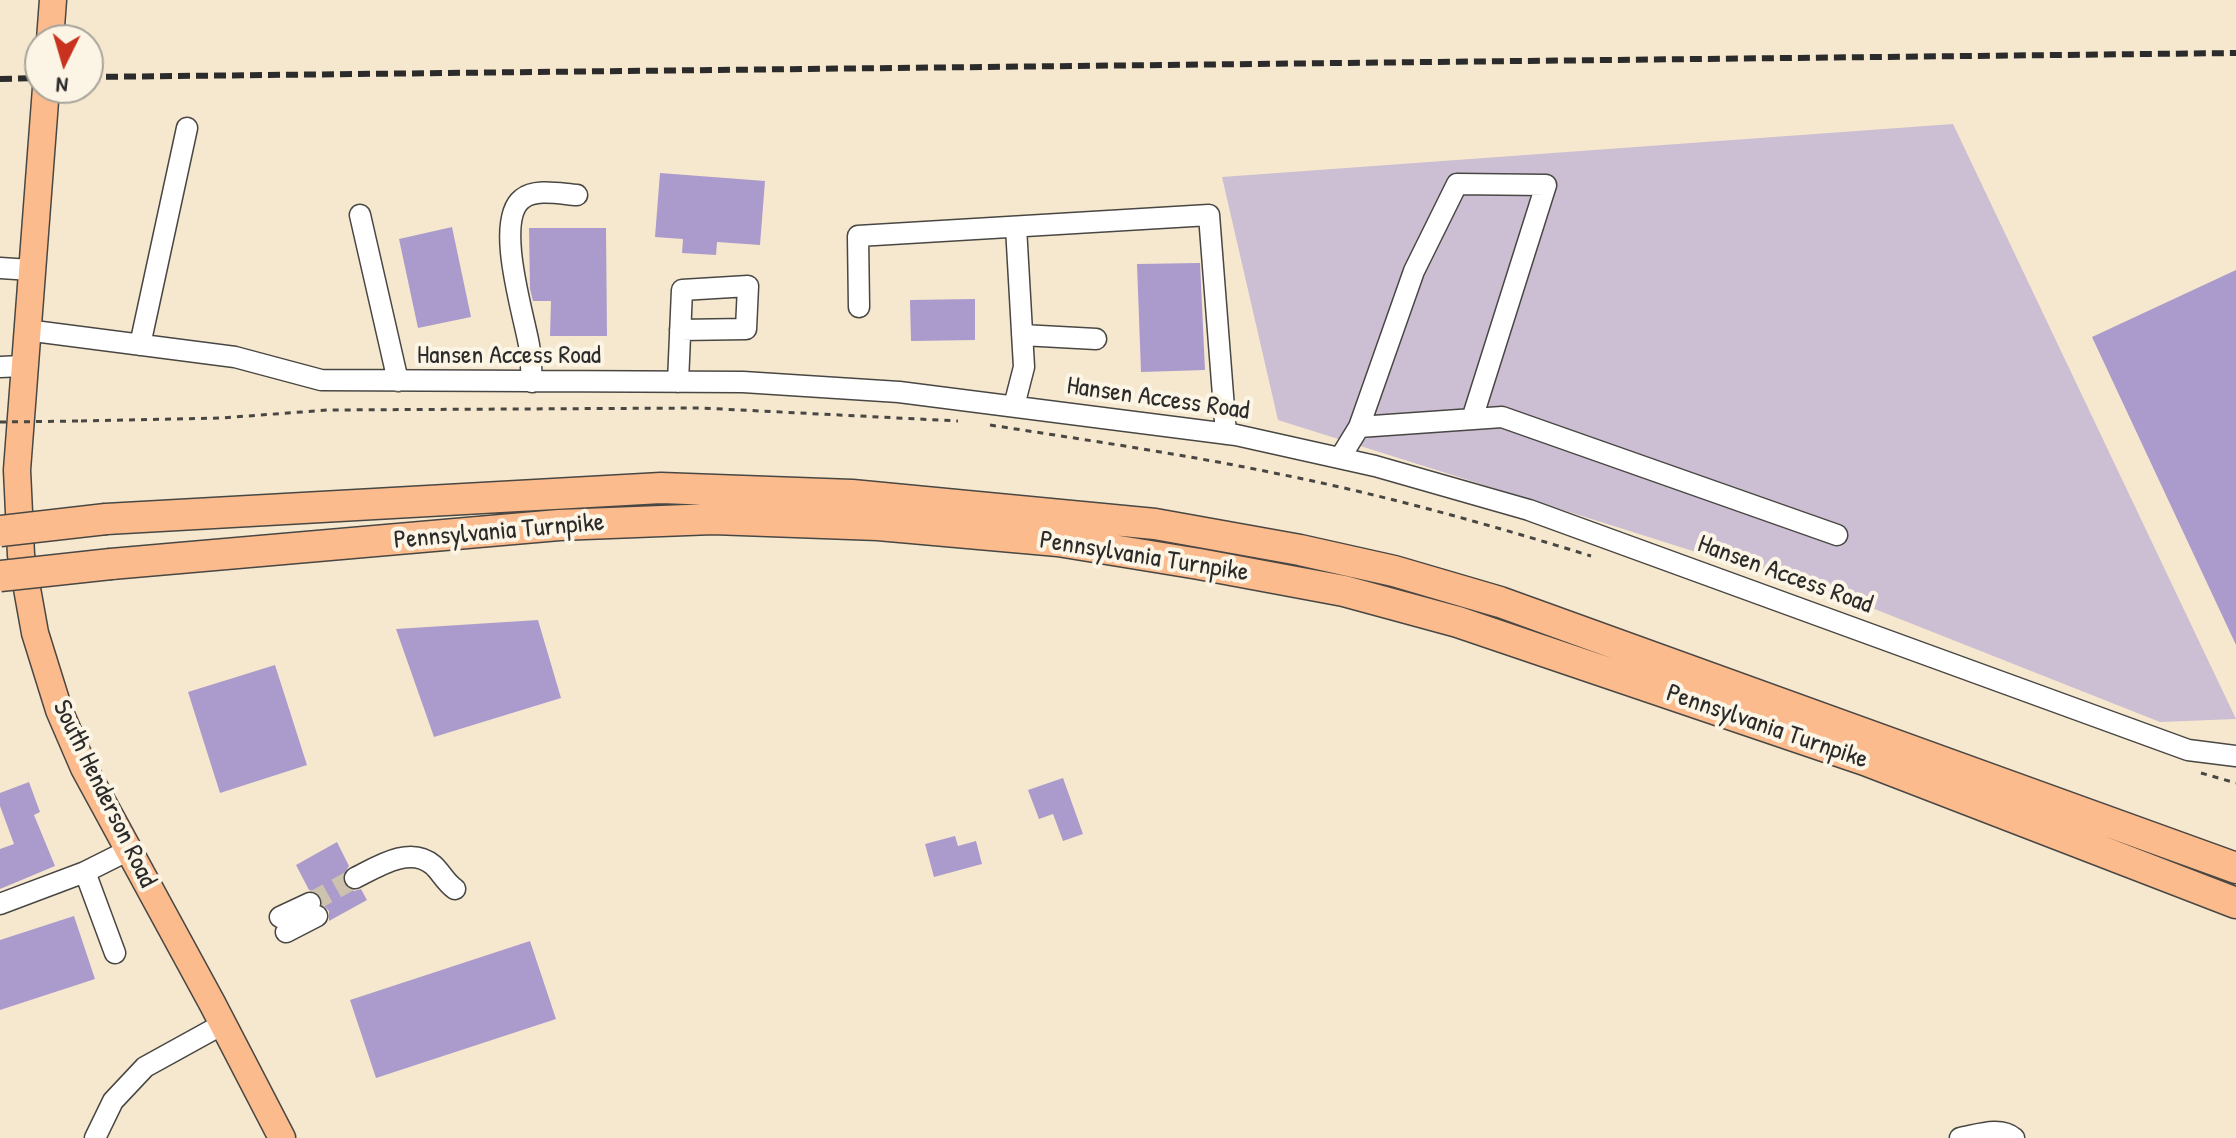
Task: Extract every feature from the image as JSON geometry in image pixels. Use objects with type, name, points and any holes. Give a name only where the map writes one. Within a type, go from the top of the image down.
[{"type":"highway","name":"Pennsylvania Turnpike","points":[[0,531],[106,519],[661,488],[852,495],[1155,524],[1367,565],[1500,602],[2236,868]]},
{"type":"highway","name":"Pennsylvania Turnpike","points":[[0,576],[559,525],[713,519],[878,525],[1058,541],[1344,591],[1458,622],[1865,760],[2236,903]]},
{"type":"main road","points":[[51,24],[53,0]]},
{"type":"main road","name":"South Henderson Road","points":[[45,104],[26,330],[12,366],[21,555],[35,633],[70,737],[282,1138]]},
{"type":"street","points":[[140,345],[187,128]]},
{"type":"street","points":[[1340,458],[1359,427],[1414,271],[1457,184],[1546,185],[1472,419]]},
{"type":"street","points":[[532,382],[530,348],[511,256],[514,209],[521,199],[534,193],[577,195]]},
{"type":"street","points":[[360,215],[398,381]]},
{"type":"street","points":[[859,307],[858,236],[1209,215],[1226,434]]},
{"type":"street","points":[[1014,406],[1024,367],[1016,227]]},
{"type":"street","points":[[0,268],[31,270]]},
{"type":"street","name":"Hansen Access Road","points":[[26,330],[235,357],[321,380],[743,382],[899,392],[1226,434],[1340,458],[1529,510],[2188,750],[2236,756]]},
{"type":"street","points":[[678,382],[680,330]]},
{"type":"street","points":[[1022,335],[1096,339]]},
{"type":"street","points":[[1359,427],[1502,417],[1837,535]]},
{"type":"street","points":[[0,904],[85,872],[129,850]]},
{"type":"street","points":[[358,884],[387,861],[413,856],[433,865],[443,881],[455,889]]},
{"type":"street","points":[[85,872],[115,953]]},
{"type":"street","points":[[283,925],[313,910]]},
{"type":"street","points":[[95,1138],[113,1101],[145,1067],[223,1024]]},
{"type":"street","points":[[1960,1138],[1988,1132],[2009,1133],[2014,1138]]},
{"type":"path","points":[[0,422],[81,421]]},
{"type":"shaded area","points":[[1953,124],[2236,719],[2160,722],[1867,606],[1278,420],[1222,177]]},
{"type":"building","points":[[660,173],[765,181],[760,245],[717,242],[716,255],[682,253],[683,239],[655,237]]},
{"type":"building","points":[[452,227],[471,317],[418,328],[399,239]]},
{"type":"building","points":[[529,228],[606,228],[607,336],[550,336],[551,301],[533,301],[530,289]]},
{"type":"building","points":[[1200,263],[1205,370],[1141,372],[1137,264]]},
{"type":"building","points":[[2236,270],[2236,645],[2092,337]]},
{"type":"building","points":[[975,299],[975,340],[911,341],[910,300]]},
{"type":"building","points":[[538,620],[561,698],[434,737],[396,629]]},
{"type":"building","points":[[275,665],[307,765],[220,793],[188,692]]},
{"type":"building","points":[[1063,778],[1083,834],[1063,841],[1053,814],[1039,819],[1028,790]]},
{"type":"building","points":[[29,782],[40,812],[34,815],[55,866],[0,889],[0,849],[14,844],[0,806],[0,793]]},
{"type":"building","points":[[955,836],[958,846],[976,841],[982,864],[934,877],[925,844]]},
{"type":"building","points":[[337,842],[349,866],[342,877],[344,885],[354,891],[361,889],[367,900],[329,921],[329,911],[321,897],[309,890],[296,865]]},
{"type":"building","points":[[74,916],[95,979],[0,1010],[0,940]]},
{"type":"building","points":[[530,941],[556,1019],[376,1078],[350,1000]]},
{"type":"tunnel","points":[[310,903],[355,878]]},
{"type":"railway","points":[[104,77],[2236,53]]},
{"type":"railway","points":[[0,79],[24,78]]}]
